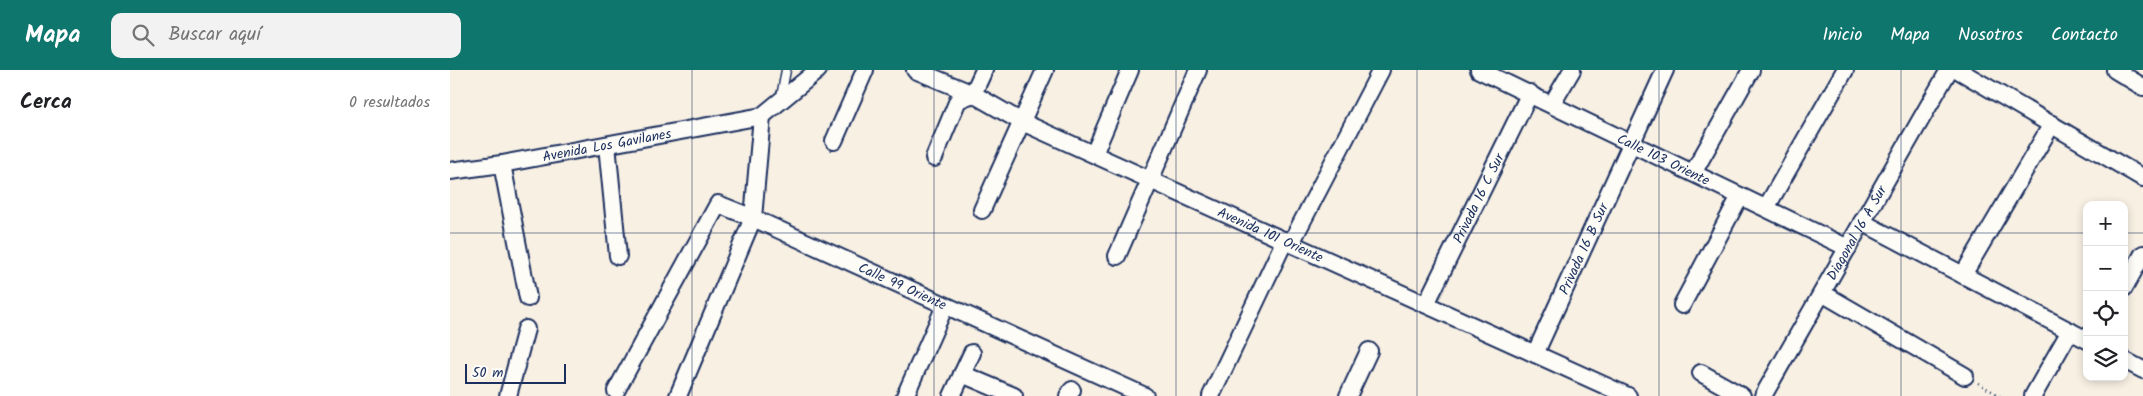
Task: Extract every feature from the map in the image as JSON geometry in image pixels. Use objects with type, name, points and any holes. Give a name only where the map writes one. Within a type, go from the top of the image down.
[{"type":"street","points":[[678,396],[753,218],[762,116],[818,70]]},
{"type":"street","points":[[834,141],[865,70]]},
{"type":"street","name":"Avenida 101 Oriente","points":[[915,70],[973,94],[1022,122],[1628,396]]},
{"type":"street","points":[[934,158],[958,100],[973,94],[984,70]]},
{"type":"street","points":[[982,210],[1045,70]]},
{"type":"street","points":[[1094,154],[1130,70]]},
{"type":"street","points":[[1117,256],[1198,70]]},
{"type":"street","points":[[1211,396],[1288,242],[1381,70]]},
{"type":"street","name":"Calle 103 Oriente","points":[[1480,70],[1848,248]]},
{"type":"street","points":[[1552,104],[1572,70]]},
{"type":"street","name":"Privada 16 B Sur","points":[[1535,354],[1665,70]]},
{"type":"street","points":[[1693,173],[1751,70]]},
{"type":"street","points":[[1766,208],[1845,70]]},
{"type":"street","name":"Diagonal 16 A Sur","points":[[1763,396],[1949,70]]},
{"type":"street","points":[[1958,70],[2143,178]]},
{"type":"street","points":[[2115,70],[2143,87]]},
{"type":"street","name":"Privada 16 C Sur","points":[[1426,304],[1530,93]]},
{"type":"street","name":"Avenida Los Gavilanes","points":[[450,171],[503,170],[607,145],[762,116]]},
{"type":"street","points":[[1963,275],[2052,124]]},
{"type":"street","points":[[607,145],[618,256]]},
{"type":"street","points":[[503,170],[528,298]]},
{"type":"street","points":[[1682,305],[1740,196]]},
{"type":"street","name":"Calle 99 Oriente","points":[[616,391],[718,204],[753,218],[1145,396]]},
{"type":"street","points":[[1862,222],[2083,338]]},
{"type":"street","points":[[2128,281],[2143,254]]},
{"type":"street","points":[[1822,293],[1965,376]]},
{"type":"street","points":[[905,396],[945,306]]},
{"type":"street","points":[[508,396],[526,329]]},
{"type":"street","points":[[2033,396],[2070,331]]},
{"type":"street","points":[[1348,396],[1369,351]]},
{"type":"street","points":[[952,396],[972,353]]},
{"type":"street","points":[[2128,362],[2143,370]]},
{"type":"street","points":[[1701,373],[1742,396]]},
{"type":"street","points":[[962,374],[1014,396]]},
{"type":"lane","points":[[780,101],[786,70]]},
{"type":"path","points":[[1965,376],[2000,396]]}]
